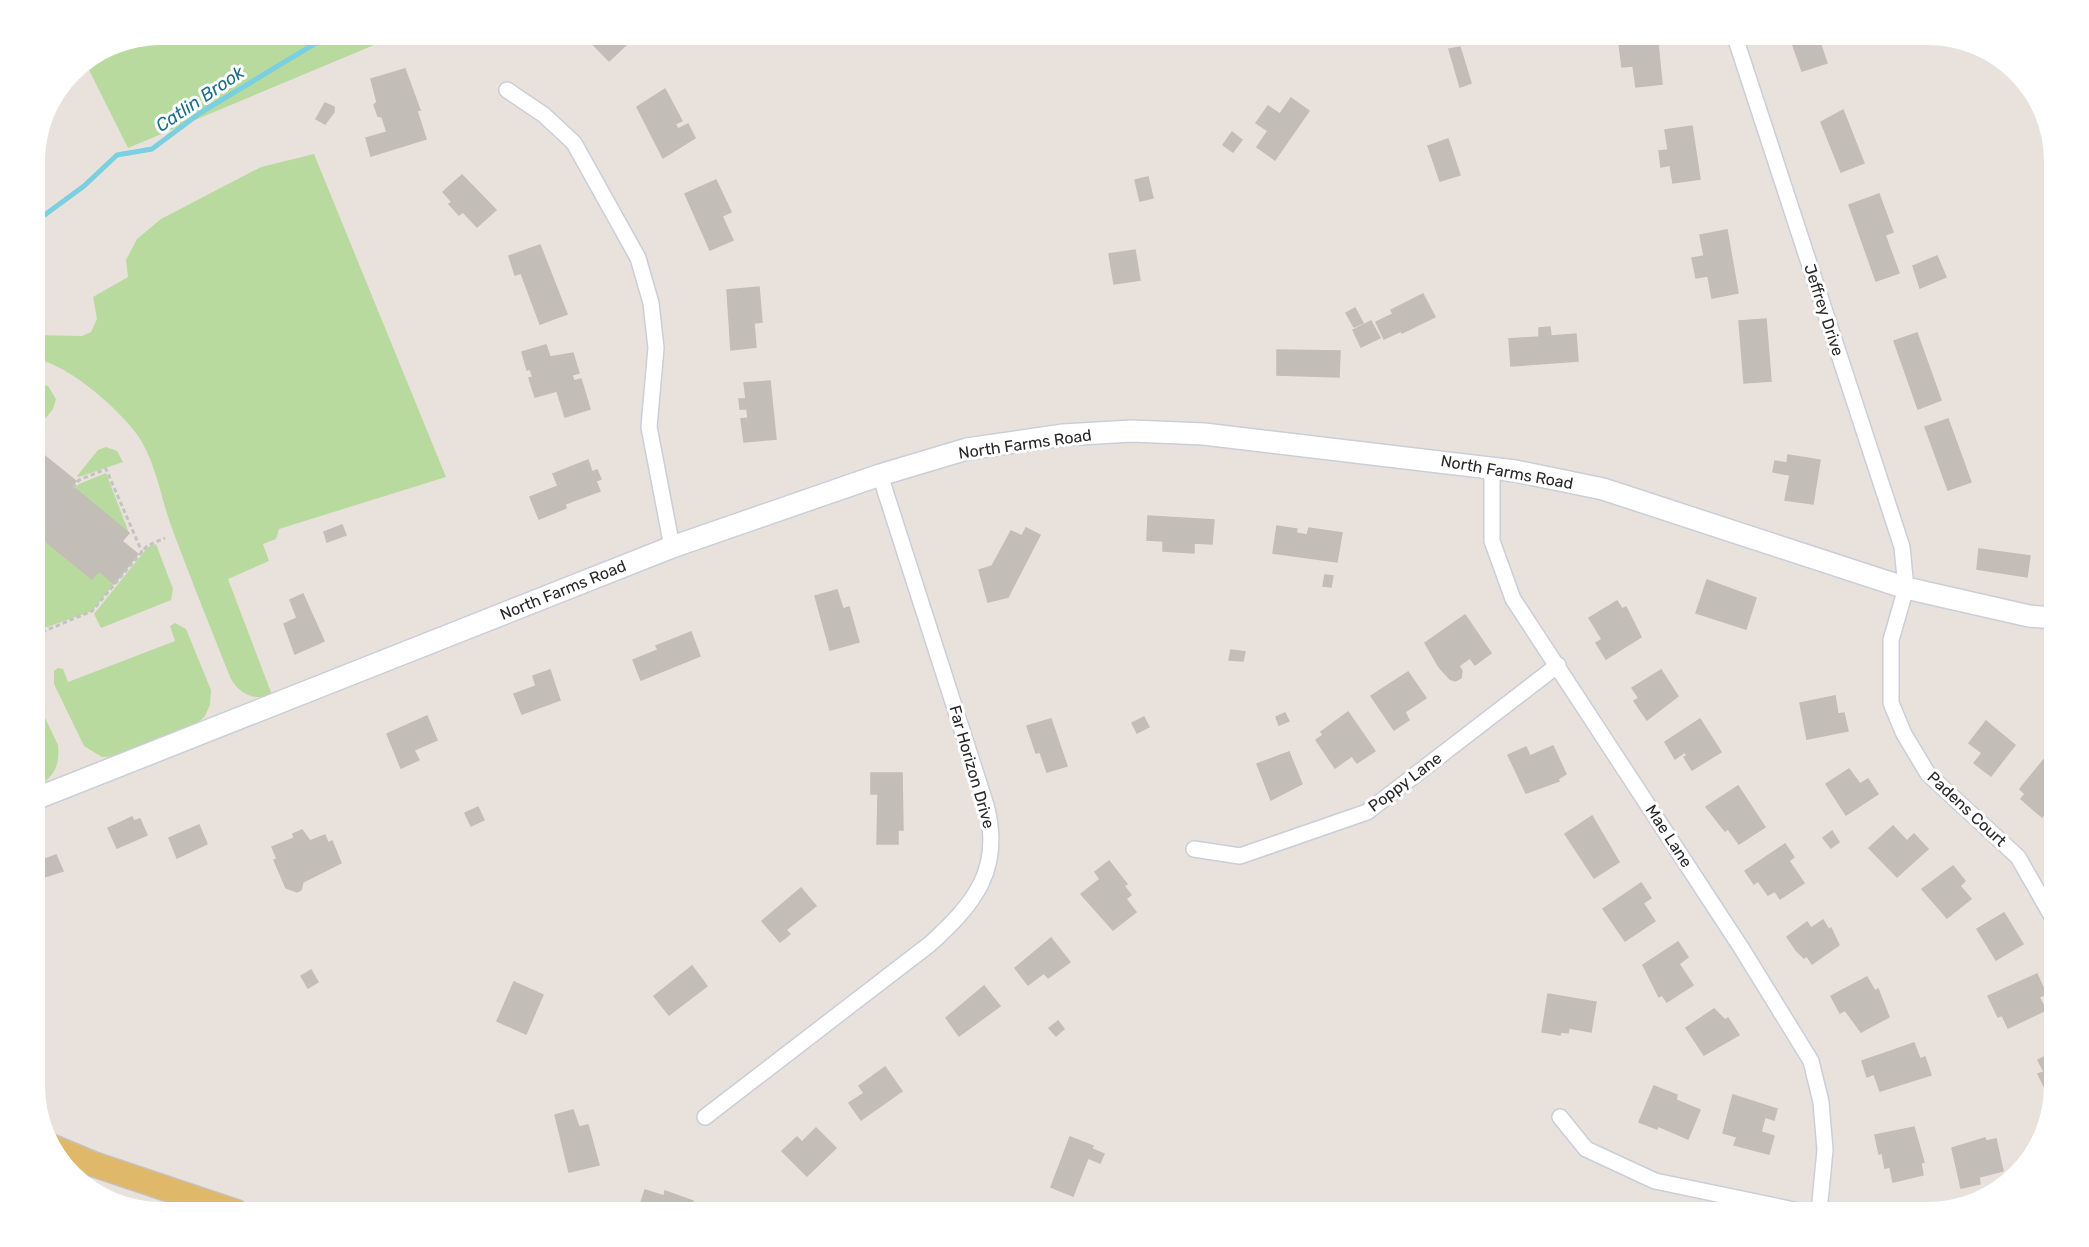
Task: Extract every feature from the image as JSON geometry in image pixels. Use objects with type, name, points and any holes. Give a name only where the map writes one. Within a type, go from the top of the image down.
[{"type":"main road","name":"North Farms Road","points":[[45,795],[672,547],[880,475],[967,449],[1063,435],[1132,431],[1204,434],[1492,467],[1603,489],[1906,588],[2029,616],[2044,617]]},
{"type":"main road","points":[[65,1152],[93,1164],[207,1202]]},
{"type":"street","name":"Jeffrey Drive","points":[[1738,45],[1902,548],[1906,588]]},
{"type":"street","points":[[507,90],[544,116],[574,143],[638,258],[651,303],[656,348],[649,427],[672,547]]},
{"type":"street","name":"Mae Lane","points":[[1492,467],[1492,541],[1513,599],[1742,949],[1811,1061],[1821,1102],[1825,1150],[1820,1202]]},
{"type":"street","name":"Far Horizon Drive","points":[[705,1117],[930,944],[974,899],[988,866],[993,831],[986,805],[880,475]]},
{"type":"street","name":"Padens Court","points":[[1906,588],[1891,640],[1891,702],[1904,734],[1928,774],[2018,857],[2044,902]]},
{"type":"street","name":"Poppy Lane","points":[[1194,849],[1240,856],[1367,812],[1558,665]]},
{"type":"street","points":[[1560,1117],[1586,1149],[1655,1181],[1756,1202]]},
{"type":"path","points":[[73,488],[79,480],[106,469],[142,552]]},
{"type":"path","points":[[45,631],[92,611],[142,552],[155,541],[165,538]]},
{"type":"green space","points":[[153,45],[374,45],[128,148],[89,70],[96,64],[124,51]]},
{"type":"green space","points":[[314,154],[446,477],[279,529],[276,539],[263,544],[269,561],[228,579],[272,695],[265,697],[247,695],[230,677],[177,542],[143,443],[104,399],[62,369],[45,362],[45,335],[82,336],[91,332],[97,319],[93,297],[128,277],[126,260],[137,239],[161,219],[261,167]]},
{"type":"green space","points":[[45,385],[48,386],[56,399],[53,409],[45,419]]},
{"type":"green space","points":[[106,447],[117,451],[123,462],[77,476],[98,450]]},
{"type":"green space","points":[[106,473],[129,533],[74,489],[79,484]]},
{"type":"green space","points":[[45,543],[92,579],[99,571],[114,584],[92,611],[45,628]]},
{"type":"green space","points":[[156,544],[173,589],[171,600],[101,628],[94,614],[148,547]]},
{"type":"green space","points":[[175,623],[186,629],[211,690],[210,705],[205,716],[195,726],[121,756],[102,757],[84,746],[54,684],[54,671],[58,668],[63,669],[68,682],[175,641],[170,626]]},
{"type":"green space","points":[[45,718],[58,745],[57,764],[45,781]]},
{"type":"building","points":[[594,45],[626,45],[609,61]]},
{"type":"building","points":[[1619,45],[1658,45],[1662,84],[1636,87],[1633,66],[1622,67]]},
{"type":"building","points":[[1793,45],[1821,45],[1827,63],[1802,71]]},
{"type":"building","points":[[1460,47],[1471,83],[1460,87],[1449,49]]},
{"type":"building","points":[[405,69],[420,110],[417,111],[426,139],[371,156],[366,138],[387,132],[382,117],[378,116],[374,105],[377,102],[371,79]]},
{"type":"building","points":[[665,89],[682,121],[675,124],[678,129],[688,124],[695,138],[663,158],[637,107]]},
{"type":"building","points":[[1291,98],[1309,111],[1275,160],[1257,147],[1268,131],[1256,123],[1268,106],[1280,114]]},
{"type":"building","points":[[325,103],[334,107],[334,112],[325,124],[316,119]]},
{"type":"building","points":[[1843,110],[1864,163],[1841,172],[1821,122]]},
{"type":"building","points":[[1692,126],[1700,179],[1673,183],[1670,165],[1661,167],[1659,151],[1668,150],[1665,130]]},
{"type":"building","points":[[1232,132],[1242,140],[1233,152],[1223,145]]},
{"type":"building","points":[[1448,139],[1460,175],[1440,181],[1428,146]]},
{"type":"building","points":[[462,175],[496,210],[477,227],[463,212],[459,215],[449,204],[452,202],[443,192]]},
{"type":"building","points":[[1148,177],[1153,198],[1140,201],[1135,180]]},
{"type":"building","points":[[716,180],[731,212],[722,216],[733,240],[710,250],[685,194]]},
{"type":"building","points":[[1879,194],[1893,232],[1885,235],[1899,273],[1876,281],[1849,205]]},
{"type":"building","points":[[1727,230],[1738,293],[1712,298],[1708,276],[1696,278],[1692,258],[1704,256],[1700,235]]},
{"type":"building","points":[[540,245],[567,314],[540,324],[521,273],[515,275],[509,256]]},
{"type":"building","points":[[1135,250],[1140,280],[1114,284],[1109,254]]},
{"type":"building","points":[[1937,256],[1946,277],[1920,288],[1913,266]]},
{"type":"building","points":[[759,287],[762,322],[754,323],[756,347],[731,350],[727,290]]},
{"type":"building","points":[[1423,294],[1435,317],[1384,339],[1376,322],[1393,314],[1391,310]]},
{"type":"building","points":[[1355,308],[1363,323],[1354,327],[1346,313]]},
{"type":"building","points":[[1766,319],[1771,381],[1744,383],[1739,321]]},
{"type":"building","points":[[1371,321],[1380,338],[1361,347],[1353,330]]},
{"type":"building","points":[[1550,327],[1551,336],[1576,334],[1578,361],[1511,366],[1509,339],[1539,337],[1539,328]]},
{"type":"building","points":[[1917,333],[1941,400],[1918,409],[1894,341]]},
{"type":"building","points":[[546,345],[550,357],[573,353],[579,373],[572,375],[574,381],[581,379],[590,409],[565,417],[557,391],[535,397],[529,378],[533,377],[530,369],[527,370],[522,352]]},
{"type":"building","points":[[1277,350],[1340,351],[1339,377],[1277,375]]},
{"type":"building","points":[[770,381],[776,439],[744,442],[741,419],[748,418],[747,409],[740,409],[739,399],[746,399],[744,383]]},
{"type":"building","points":[[1948,419],[1971,482],[1948,490],[1925,427]]},
{"type":"building","points":[[1788,455],[1820,460],[1813,504],[1785,500],[1790,475],[1773,472],[1775,461],[1787,463]]},
{"type":"building","points":[[45,456],[76,481],[72,486],[129,533],[122,541],[138,554],[114,584],[99,571],[92,579],[45,541]]},
{"type":"building","points":[[588,460],[592,472],[597,470],[601,479],[596,481],[600,491],[565,504],[566,508],[539,519],[530,497],[558,486],[553,474]]},
{"type":"building","points":[[1148,516],[1214,520],[1212,544],[1194,543],[1194,553],[1163,551],[1163,541],[1147,540]]},
{"type":"building","points":[[342,525],[346,535],[327,542],[324,532]]},
{"type":"building","points":[[1277,526],[1297,529],[1296,533],[1307,535],[1309,528],[1342,533],[1337,562],[1273,553]]},
{"type":"building","points":[[1026,528],[1040,535],[1008,597],[988,602],[979,570],[992,566],[1011,531],[1022,536]]},
{"type":"building","points":[[1979,549],[2030,556],[2027,577],[1977,569]]},
{"type":"building","points":[[1325,575],[1333,576],[1331,587],[1323,586]]},
{"type":"building","points":[[1707,580],[1756,598],[1746,629],[1696,613]]},
{"type":"building","points":[[837,590],[843,609],[849,607],[859,642],[830,650],[815,596]]},
{"type":"building","points":[[303,594],[324,641],[295,654],[284,624],[297,618],[290,600]]},
{"type":"building","points":[[1617,601],[1622,609],[1626,607],[1641,637],[1606,659],[1596,643],[1602,639],[1589,618]]},
{"type":"building","points":[[1465,615],[1491,653],[1475,665],[1470,658],[1459,666],[1462,671],[1461,678],[1455,681],[1439,667],[1425,643]]},
{"type":"building","points":[[691,632],[700,656],[641,680],[633,660],[658,650],[656,646]]},
{"type":"building","points":[[1231,650],[1245,652],[1243,661],[1229,660]]},
{"type":"building","points":[[550,670],[560,700],[522,714],[514,694],[536,686],[533,676]]},
{"type":"building","points":[[1661,670],[1678,696],[1647,720],[1634,701],[1639,698],[1632,688]]},
{"type":"building","points":[[1408,672],[1426,698],[1405,712],[1409,720],[1394,730],[1371,696]]},
{"type":"building","points":[[1835,696],[1838,714],[1844,713],[1848,731],[1807,739],[1800,703]]},
{"type":"building","points":[[1348,712],[1375,751],[1357,763],[1352,756],[1335,768],[1316,740],[1323,735],[1321,732]]},
{"type":"building","points":[[1285,713],[1289,721],[1279,725],[1276,717]]},
{"type":"building","points":[[427,716],[437,740],[414,750],[419,760],[401,768],[387,734]]},
{"type":"building","points":[[1144,717],[1149,727],[1137,733],[1132,723]]},
{"type":"building","points":[[1051,719],[1067,766],[1047,772],[1040,752],[1036,753],[1027,726]]},
{"type":"building","points":[[1700,719],[1721,752],[1692,770],[1684,757],[1687,756],[1685,752],[1675,759],[1665,742]]},
{"type":"building","points":[[1986,721],[2015,745],[1991,776],[1974,763],[1982,753],[1969,743]]},
{"type":"building","points":[[1553,746],[1566,774],[1558,779],[1559,781],[1526,793],[1508,755],[1526,747],[1530,756]]},
{"type":"building","points":[[1289,752],[1302,784],[1271,800],[1257,764]]},
{"type":"building","points":[[2044,759],[2044,815],[2042,817],[2021,799],[2025,794],[2020,789]]},
{"type":"building","points":[[1849,769],[1860,784],[1868,779],[1878,794],[1846,815],[1826,784]]},
{"type":"building","points":[[871,773],[902,773],[903,830],[898,830],[898,844],[877,844],[878,794],[871,794]]},
{"type":"building","points":[[1738,786],[1765,827],[1739,844],[1706,807]]},
{"type":"building","points":[[478,807],[484,820],[471,826],[465,813]]},
{"type":"building","points":[[1592,816],[1619,862],[1594,878],[1565,834]]},
{"type":"building","points":[[132,817],[134,821],[140,819],[147,835],[117,848],[108,828]]},
{"type":"building","points":[[199,825],[207,844],[177,858],[169,838]]},
{"type":"building","points":[[1893,826],[1907,841],[1914,834],[1928,849],[1897,877],[1869,848]]},
{"type":"building","points":[[302,830],[310,841],[325,835],[328,843],[332,841],[341,863],[303,882],[301,890],[297,892],[286,888],[274,860],[277,859],[272,847],[294,838],[293,834]]},
{"type":"building","points":[[1832,831],[1839,842],[1831,848],[1823,838]]},
{"type":"building","points":[[1785,844],[1794,857],[1789,861],[1804,883],[1780,899],[1775,891],[1768,895],[1758,881],[1754,884],[1745,871]]},
{"type":"building","points":[[56,855],[63,871],[45,877],[45,859]]},
{"type":"building","points":[[1109,861],[1127,884],[1124,886],[1131,895],[1126,899],[1136,912],[1113,930],[1081,894],[1100,879],[1095,872]]},
{"type":"building","points":[[1953,866],[1965,881],[1960,886],[1971,899],[1947,918],[1922,889]]},
{"type":"building","points":[[1641,883],[1651,898],[1643,903],[1655,921],[1625,941],[1603,909]]},
{"type":"building","points":[[801,888],[816,906],[786,930],[790,934],[780,942],[762,921]]},
{"type":"building","points":[[2004,913],[2023,944],[1996,960],[1977,929]]},
{"type":"building","points":[[1823,920],[1829,930],[1831,928],[1839,945],[1812,964],[1807,956],[1804,958],[1796,950],[1787,937],[1807,922],[1811,928]]},
{"type":"building","points":[[1051,938],[1070,962],[1048,978],[1044,973],[1028,985],[1015,968]]},
{"type":"building","points":[[1678,942],[1688,957],[1679,964],[1693,985],[1667,1002],[1662,995],[1659,997],[1643,965]]},
{"type":"building","points":[[692,966],[707,986],[669,1015],[654,996]]},
{"type":"building","points":[[311,970],[318,982],[308,988],[301,976]]},
{"type":"building","points":[[2037,974],[2044,990],[2044,995],[2039,997],[2044,1011],[2008,1028],[2002,1015],[1998,1017],[1988,996]]},
{"type":"building","points":[[1867,977],[1875,991],[1878,989],[1889,1017],[1861,1032],[1845,1010],[1840,1013],[1831,996]]},
{"type":"building","points":[[514,982],[543,995],[526,1034],[497,1021]]},
{"type":"building","points":[[984,986],[1000,1006],[959,1036],[946,1018]]},
{"type":"building","points":[[1548,994],[1596,1002],[1591,1032],[1569,1028],[1568,1033],[1561,1032],[1560,1035],[1542,1032]]},
{"type":"building","points":[[1714,1009],[1725,1020],[1728,1018],[1739,1035],[1704,1055],[1686,1028]]},
{"type":"building","points":[[1058,1021],[1064,1029],[1056,1036],[1049,1028]]},
{"type":"building","points":[[1914,1043],[1920,1059],[1925,1057],[1931,1075],[1880,1091],[1874,1074],[1867,1077],[1862,1061]]},
{"type":"building","points":[[2044,1057],[2044,1072],[2038,1060]]},
{"type":"building","points":[[885,1067],[902,1091],[861,1120],[849,1103],[864,1093],[859,1086]]},
{"type":"building","points":[[2044,1072],[2044,1086],[2038,1074]]},
{"type":"building","points":[[1654,1086],[1677,1095],[1676,1100],[1700,1110],[1688,1139],[1658,1126],[1657,1129],[1639,1122]]},
{"type":"building","points":[[1733,1095],[1777,1109],[1774,1120],[1765,1117],[1761,1132],[1774,1136],[1769,1154],[1734,1145],[1737,1137],[1723,1133]]},
{"type":"building","points":[[573,1110],[579,1127],[588,1125],[599,1165],[569,1172],[555,1115]]},
{"type":"building","points":[[1914,1127],[1924,1162],[1921,1163],[1923,1175],[1893,1182],[1890,1167],[1885,1168],[1882,1153],[1879,1154],[1875,1135]]},
{"type":"building","points":[[816,1128],[836,1148],[807,1176],[782,1151],[797,1137],[802,1142]]},
{"type":"building","points":[[1070,1137],[1093,1146],[1092,1149],[1104,1154],[1100,1163],[1088,1158],[1073,1196],[1051,1187]]},
{"type":"building","points":[[1985,1138],[1986,1141],[1996,1139],[2003,1171],[1979,1177],[1980,1184],[1961,1188],[1952,1148]]},
{"type":"building","points":[[645,1190],[664,1196],[665,1191],[693,1201],[693,1202],[641,1202]]},
{"type":"waterway","name":"Catlin Brook","points":[[45,215],[84,186],[117,155],[152,149],[200,113],[313,45]]}]
